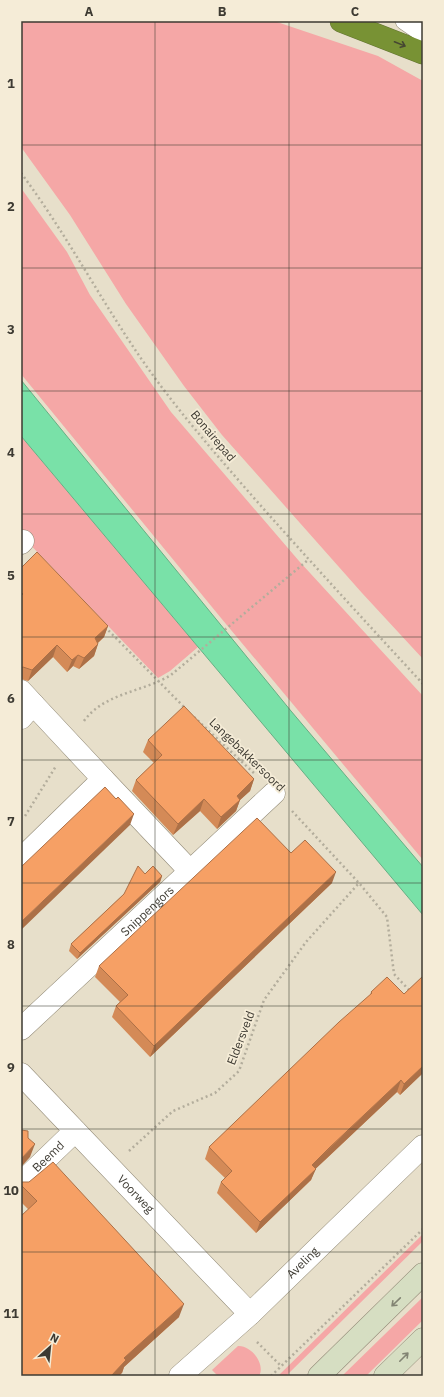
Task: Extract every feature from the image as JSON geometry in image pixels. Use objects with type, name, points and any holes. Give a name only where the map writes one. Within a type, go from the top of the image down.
[{"type":"highway","points":[[341,21],[423,53]]},
{"type":"main road","points":[[319,1376],[423,1274]]},
{"type":"main road","points":[[386,1376],[423,1339]]},
{"type":"street","points":[[25,705],[103,779],[190,871]]},
{"type":"street","points":[[21,859],[103,779]]},
{"type":"street","name":"Snippengors","points":[[21,1029],[274,793]]},
{"type":"street","name":"Voorweg","points":[[21,1074],[111,1168],[244,1318]]},
{"type":"street","name":"Beemd","points":[[21,1183],[75,1132]]},
{"type":"street","name":"Aveling","points":[[180,1376],[244,1318],[423,1146]]},
{"type":"lane","points":[[404,21],[423,34]]},
{"type":"path","name":"Bonairepad","points":[[21,173],[47,210],[85,273],[151,373],[191,425],[308,560],[423,684]]},
{"type":"path","points":[[184,666],[308,560]]},
{"type":"path","points":[[104,626],[187,710]]},
{"type":"path","name":"Langebakkersoord","points":[[193,716],[274,793],[359,883],[387,917],[394,974],[413,994]]},
{"type":"path","name":"Eldersveld","points":[[111,1168],[173,1111],[215,1093],[239,1071],[264,1000],[306,942],[359,883]]},
{"type":"path","points":[[271,1376],[423,1229]]},
{"type":"path","points":[[244,1318],[281,1366]]},
{"type":"shaded area","points":[[21,21],[274,21],[378,56],[423,81],[423,659],[362,593],[222,435],[184,386],[126,304],[70,215],[21,147]]},
{"type":"shaded area","points":[[21,188],[67,252],[90,295],[171,412],[299,561],[423,696],[423,860],[221,618],[21,374]]},
{"type":"shaded area","points":[[21,380],[291,711],[423,867],[423,915],[21,436]]},
{"type":"shaded area","points":[[21,436],[198,647],[170,671],[158,678],[21,535]]},
{"type":"shaded area","points":[[423,1234],[423,1241],[286,1376],[278,1376]]},
{"type":"shaded area","points":[[423,1297],[423,1320],[366,1376],[342,1376]]},
{"type":"shaded area","points":[[238,1346],[248,1349],[256,1356],[259,1361],[261,1371],[259,1376],[218,1376],[212,1370]]},
{"type":"building","points":[[37,552],[108,626],[95,638],[98,644],[84,658],[78,655],[72,660],[57,645],[32,670],[23,667],[21,668],[21,596],[23,594],[21,592],[21,568]]},
{"type":"building","points":[[184,706],[254,779],[237,796],[240,800],[221,817],[204,799],[178,824],[136,780],[162,755],[148,740]]},
{"type":"building","points":[[105,787],[116,799],[118,797],[134,814],[21,922],[21,867]]},
{"type":"building","points":[[257,818],[291,853],[305,840],[336,872],[154,1046],[116,1006],[128,995],[99,966]]},
{"type":"building","points":[[138,866],[145,874],[153,866],[162,876],[80,953],[71,944],[124,894]]},
{"type":"building","points":[[423,976],[423,1066],[404,1084],[401,1080],[329,1148],[312,1165],[316,1169],[260,1222],[221,1182],[232,1171],[209,1147],[339,1022],[372,993],[371,992],[387,977],[404,994]]},
{"type":"building","points":[[21,1130],[28,1131],[28,1138],[35,1144],[21,1159]]},
{"type":"building","points":[[53,1162],[184,1304],[124,1358],[126,1360],[111,1376],[21,1376],[21,1216],[37,1201],[21,1185],[21,1182],[29,1182]]}]
